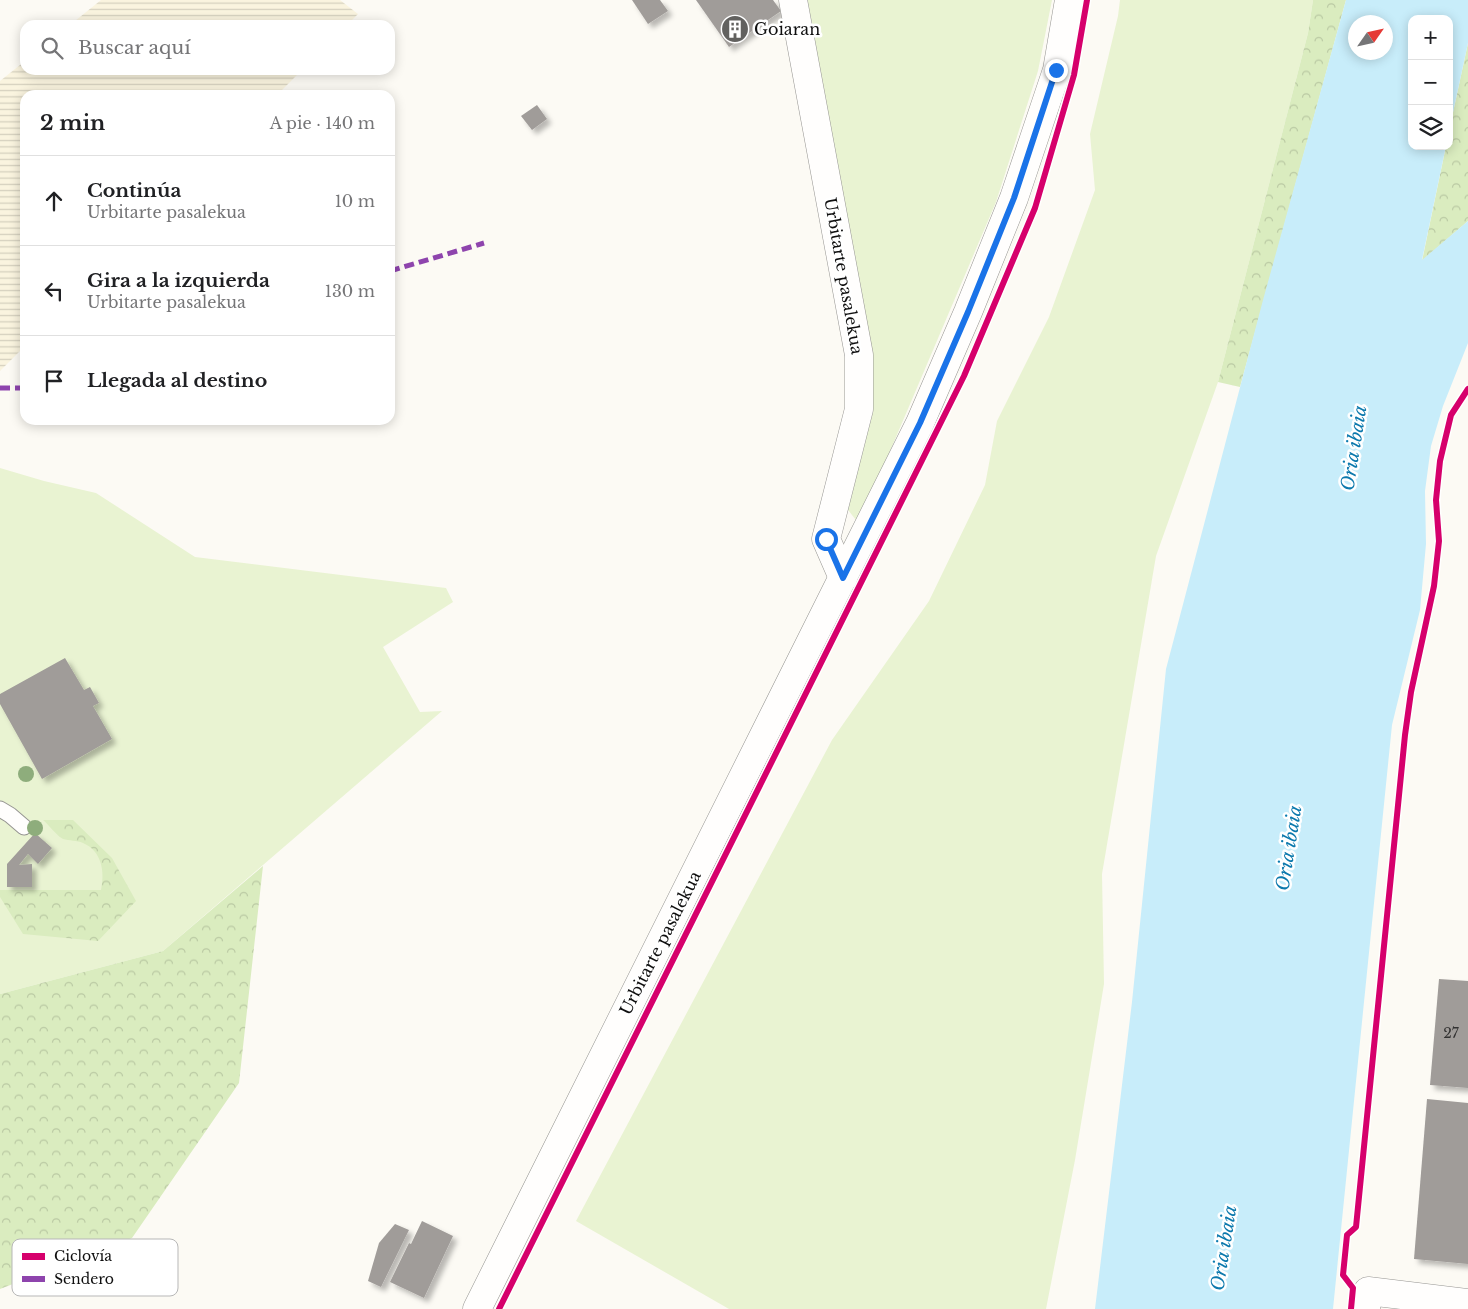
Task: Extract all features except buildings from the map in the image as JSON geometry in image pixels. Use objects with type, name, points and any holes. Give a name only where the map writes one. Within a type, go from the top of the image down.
[{"type":"street","name":"Urbitarte pasalekua","points":[[793,0],[859,355],[859,409],[826,539],[843,578]]},
{"type":"street","name":"Urbitarte pasalekua","points":[[477,1309],[920,423],[968,312],[1014,198],[1056,70],[1069,0]]},
{"type":"street","points":[[1367,1300],[1468,1303]]},
{"type":"lane","points":[[0,809],[24,827]]},
{"type":"shaded area","points":[[101,0],[340,0],[358,14],[352,20],[76,20]]},
{"type":"shaded area","points":[[20,65],[20,75],[297,75],[282,90],[20,90],[20,351],[0,371],[0,81]]},
{"type":"green space","points":[[805,0],[1052,0],[1038,71],[996,202],[859,524],[845,506],[869,415]]},
{"type":"green space","points":[[1120,0],[1313,0],[1308,33],[1218,382],[1156,556],[1102,874],[1104,984],[1075,1160],[1046,1309],[729,1309],[576,1221],[832,740],[929,601],[985,485],[997,421],[1049,317],[1095,190],[1090,134],[1118,16]]},
{"type":"green space","points":[[1313,0],[1346,0],[1240,387],[1218,382],[1308,33]]},
{"type":"green space","points":[[1468,43],[1468,221],[1422,261],[1445,150],[1453,150],[1453,112]]},
{"type":"green space","points":[[0,468],[96,493],[195,557],[446,588],[453,602],[383,647],[420,712],[442,711],[163,951],[0,994]]},
{"type":"green space","points":[[43,820],[73,820],[112,858],[136,901],[98,941],[23,934],[0,897],[0,890],[101,890],[103,876],[101,863],[94,851],[81,842],[63,839]]},
{"type":"green space","points":[[263,866],[239,1083],[132,1238],[12,1239],[12,1284],[0,1289],[0,994],[163,951]]},
{"type":"water","name":"Oria ibaia","points":[[1346,0],[1468,0],[1468,43],[1453,112],[1453,15],[1408,15],[1408,150],[1445,150],[1422,260],[1468,221],[1468,343],[1443,406],[1431,446],[1425,491],[1426,544],[1420,610],[1392,725],[1333,1309],[1095,1309],[1132,1002],[1166,669],[1263,300]]},
{"type":"marked path","points":[[395,270],[484,243]]},
{"type":"marked path","points":[[0,388],[20,388]]},
{"type":"cycle path","points":[[499,1309],[964,376],[1035,208],[1074,75],[1087,0]]},
{"type":"cycle path","points":[[1351,1309],[1353,1288],[1343,1275],[1347,1235],[1356,1227],[1405,735],[1411,692],[1434,586],[1439,541],[1436,500],[1440,461],[1451,415],[1468,389]]},
{"type":"place","name":"Goiaran","points":[[735,29]]},
{"type":"route","points":[[826,539],[843,578],[920,423],[968,312],[1014,198],[1056,70]]}]
